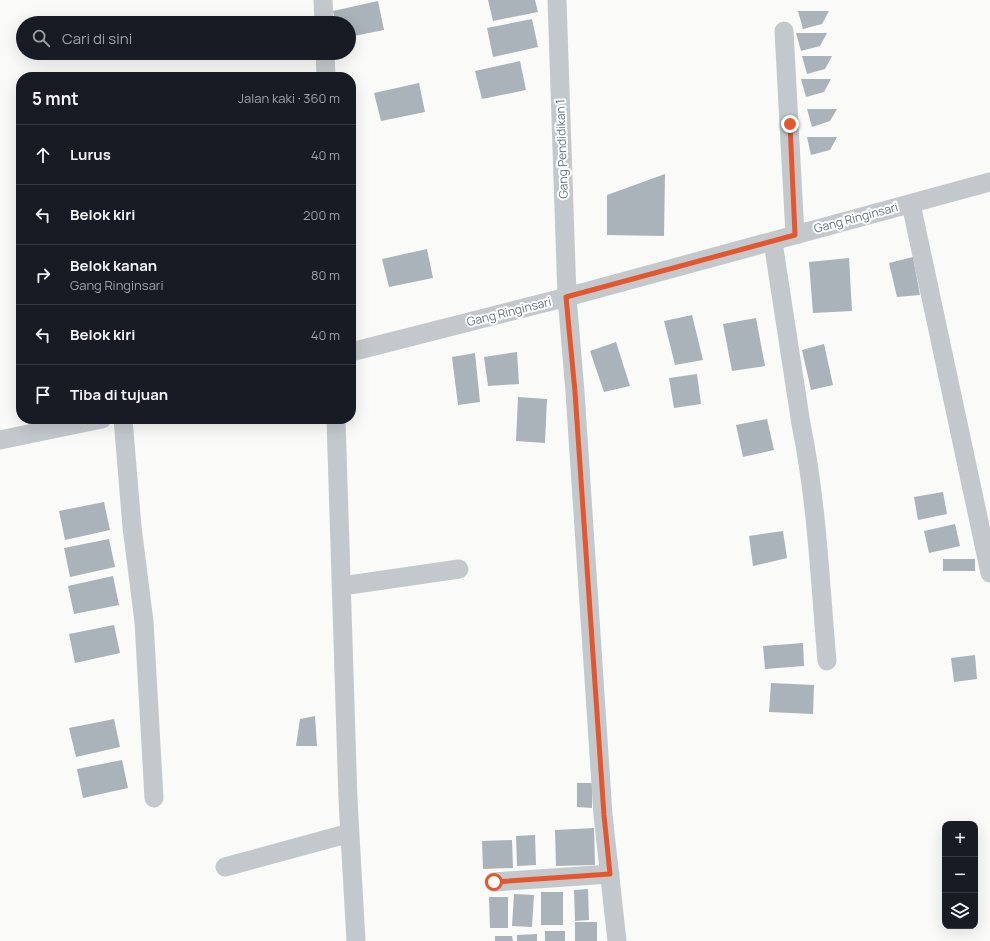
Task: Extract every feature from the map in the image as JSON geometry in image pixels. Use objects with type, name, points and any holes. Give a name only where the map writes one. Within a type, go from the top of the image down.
[{"type":"street","points":[[323,0],[324,16]]},
{"type":"street","name":"Gang Pendidikan 1","points":[[557,0],[566,297],[576,400],[604,815],[616,941]]},
{"type":"street","points":[[784,30],[795,235]]},
{"type":"street","points":[[325,60],[326,72]]},
{"type":"street","name":"Gang Ringinsari","points":[[356,351],[773,242],[990,182]]},
{"type":"street","points":[[912,204],[990,572]]},
{"type":"street","points":[[773,242],[814,503],[827,661]]},
{"type":"street","points":[[0,440],[78,424]]},
{"type":"street","points":[[123,424],[132,527],[144,622],[154,798]]},
{"type":"street","points":[[336,424],[350,833],[356,941]]},
{"type":"street","points":[[342,586],[459,569]]},
{"type":"street","points":[[225,867],[350,833]]},
{"type":"street","points":[[494,882],[610,874]]},
{"type":"building","points":[[488,0],[535,0],[538,12],[493,21]]},
{"type":"building","points":[[378,1],[384,30],[356,36],[356,16],[334,16],[333,11]]},
{"type":"building","points":[[798,11],[829,11],[822,24],[803,29]]},
{"type":"building","points":[[532,19],[538,47],[493,57],[487,28]]},
{"type":"building","points":[[796,33],[827,33],[820,46],[801,51]]},
{"type":"building","points":[[802,56],[832,56],[825,69],[807,74]]},
{"type":"building","points":[[520,61],[526,90],[482,99],[475,71]]},
{"type":"building","points":[[801,79],[831,79],[824,92],[806,97]]},
{"type":"building","points":[[419,83],[425,112],[381,121],[374,93]]},
{"type":"building","points":[[807,109],[837,109],[830,121],[812,127]]},
{"type":"building","points":[[807,137],[837,137],[830,150],[811,155]]},
{"type":"building","points":[[665,174],[664,236],[607,235],[607,195]]},
{"type":"building","points":[[427,249],[433,278],[389,287],[382,259]]},
{"type":"building","points":[[913,257],[920,295],[897,297],[889,263]]},
{"type":"building","points":[[849,258],[852,311],[813,313],[809,262]]},
{"type":"building","points":[[692,315],[703,360],[675,365],[664,321]]},
{"type":"building","points":[[756,318],[765,366],[732,371],[723,324]]},
{"type":"building","points":[[616,342],[630,386],[604,392],[590,351]]},
{"type":"building","points":[[824,344],[833,385],[811,390],[802,350]]},
{"type":"building","points":[[517,352],[519,384],[488,386],[484,357]]},
{"type":"building","points":[[475,353],[480,402],[458,405],[452,357]]},
{"type":"building","points":[[697,374],[701,404],[674,408],[669,378]]},
{"type":"building","points":[[518,397],[547,399],[545,443],[516,441]]},
{"type":"building","points":[[767,419],[774,450],[743,457],[736,425]]},
{"type":"building","points":[[943,492],[947,514],[918,520],[914,497]]},
{"type":"building","points":[[104,502],[110,530],[65,540],[59,511]]},
{"type":"building","points":[[955,524],[960,546],[929,553],[924,531]]},
{"type":"building","points":[[783,531],[787,558],[753,566],[749,536]]},
{"type":"building","points":[[109,539],[115,567],[70,577],[64,548]]},
{"type":"building","points":[[943,559],[975,559],[975,571],[943,571]]},
{"type":"building","points":[[113,576],[119,605],[74,614],[68,586]]},
{"type":"building","points":[[114,625],[120,653],[75,663],[69,634]]},
{"type":"building","points":[[803,643],[804,666],[765,669],[763,646]]},
{"type":"building","points":[[975,655],[977,679],[954,682],[951,658]]},
{"type":"building","points":[[771,683],[814,685],[813,714],[769,712]]},
{"type":"building","points":[[315,716],[317,746],[296,746],[300,719]]},
{"type":"building","points":[[114,719],[120,747],[76,757],[69,728]]},
{"type":"building","points":[[122,760],[128,788],[83,798],[77,769]]},
{"type":"building","points":[[577,783],[592,783],[592,808],[577,807]]},
{"type":"building","points":[[594,828],[595,865],[556,866],[555,830]]},
{"type":"building","points":[[535,835],[536,865],[517,866],[516,836]]},
{"type":"building","points":[[512,840],[513,868],[483,869],[482,841]]},
{"type":"building","points":[[588,889],[589,920],[575,921],[574,890]]},
{"type":"building","points":[[541,892],[563,892],[563,925],[541,925]]},
{"type":"building","points":[[514,894],[534,895],[532,927],[512,926]]},
{"type":"building","points":[[489,897],[508,897],[508,928],[490,928]]},
{"type":"building","points":[[575,922],[597,922],[597,941],[575,941]]},
{"type":"building","points":[[545,931],[565,931],[565,941],[545,941]]},
{"type":"building","points":[[537,934],[537,941],[517,941],[517,935]]},
{"type":"building","points":[[495,936],[512,936],[513,941],[495,941]]},
{"type":"route","points":[[494,882],[610,874],[604,815],[575,392],[566,297],[795,235],[790,124]]}]
